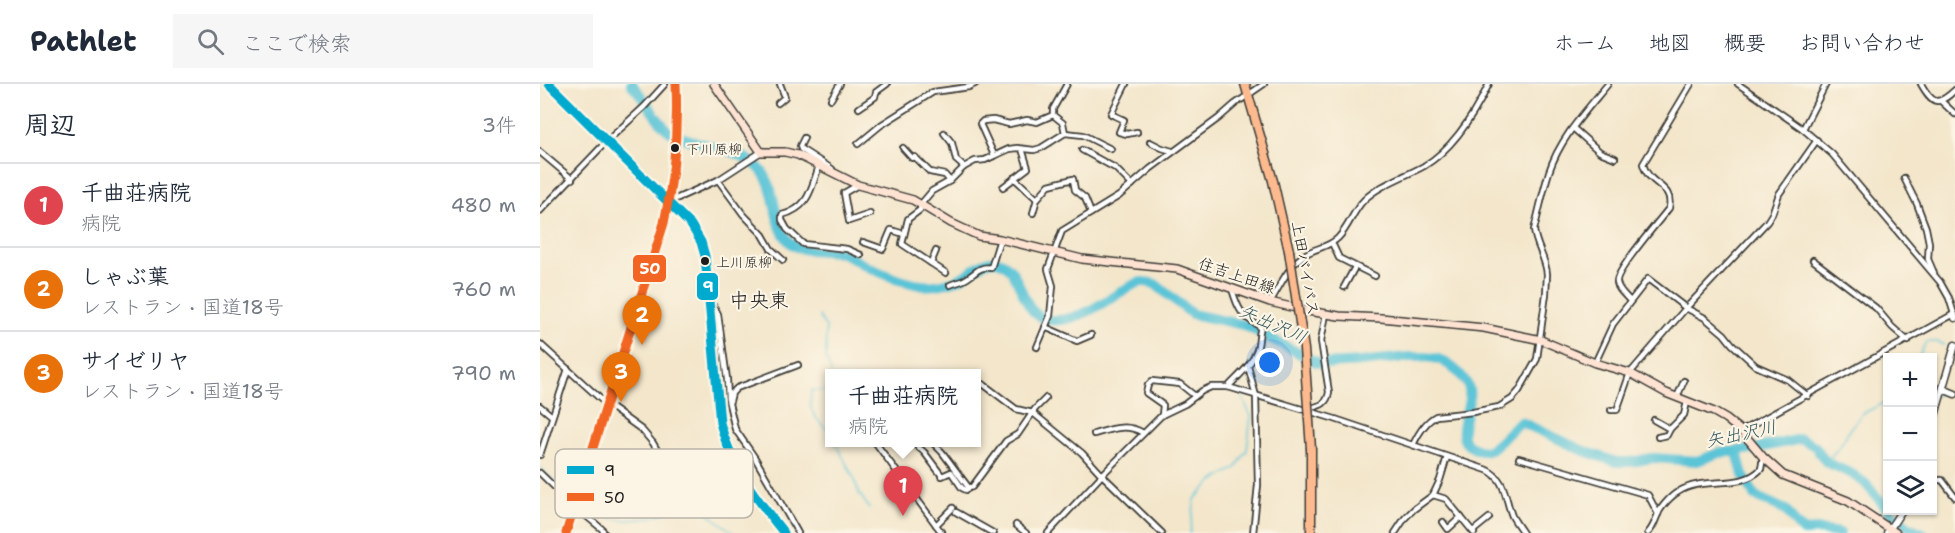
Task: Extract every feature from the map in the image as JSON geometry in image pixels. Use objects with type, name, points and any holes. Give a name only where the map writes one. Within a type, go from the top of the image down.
[{"type":"highway","points":[[592,449],[644,290],[669,202],[676,127],[676,84]]},
{"type":"highway","name":"上田バイパス","points":[[1245,84],[1274,181],[1289,251],[1304,349],[1311,449],[1311,533]]},
{"type":"highway","points":[[669,202],[691,225],[701,242],[705,256],[720,423],[728,449]]},
{"type":"highway","points":[[753,493],[784,533]]},
{"type":"highway","points":[[566,533],[570,518]]},
{"type":"main road","points":[[714,84],[761,152]]},
{"type":"main road","name":"住吉上田線","points":[[761,152],[791,153],[858,185],[921,204],[951,224],[979,236],[1082,259],[1177,269],[1270,302],[1326,314],[1484,328],[1541,340],[1595,363],[1630,373],[1687,402],[1726,418],[1742,431],[1783,475],[1848,501],[1891,532]]},
{"type":"street","points":[[549,84],[669,202],[718,180],[761,152]]},
{"type":"street","points":[[540,211],[665,84]]},
{"type":"street","points":[[778,103],[785,97],[780,84]]},
{"type":"street","points":[[831,99],[840,84]]},
{"type":"street","points":[[858,108],[875,97],[876,92],[887,84]]},
{"type":"street","points":[[858,144],[881,125],[933,92],[950,87],[969,87],[975,84]]},
{"type":"street","points":[[1058,84],[1064,89]]},
{"type":"street","points":[[1053,115],[1053,108],[1067,84]]},
{"type":"street","points":[[1126,84],[1111,114],[1124,120],[1119,132],[1127,134],[1137,132]]},
{"type":"street","points":[[1037,347],[1050,316],[1053,286],[1048,269],[1062,231],[1119,196],[1172,151],[1264,84]]},
{"type":"street","points":[[1270,302],[1296,261],[1332,243],[1341,235],[1364,200],[1426,164],[1447,147],[1478,106],[1489,84]]},
{"type":"street","points":[[1413,445],[1421,430],[1431,419],[1441,414],[1462,414],[1499,407],[1512,399],[1535,364],[1541,340],[1546,294],[1546,264],[1533,230],[1549,172],[1562,144],[1608,84]]},
{"type":"street","points":[[1630,301],[1617,285],[1616,278],[1669,208],[1671,199],[1668,193],[1649,177],[1644,164],[1691,84]]},
{"type":"street","points":[[1738,84],[1803,129],[1832,154],[1933,275],[1949,298],[1955,315],[1742,431]]},
{"type":"street","points":[[1748,91],[1752,84]]},
{"type":"street","points":[[1803,129],[1826,84]]},
{"type":"street","points":[[1921,84],[1933,99],[1941,101],[1955,114]]},
{"type":"street","points":[[1941,101],[1955,90]]},
{"type":"street","points":[[1053,115],[1063,123],[1065,133]]},
{"type":"street","points":[[994,155],[980,124],[983,121],[993,120],[1009,124],[1027,120],[1037,122],[1053,115]]},
{"type":"street","points":[[1573,128],[1600,152],[1615,158]]},
{"type":"street","points":[[944,133],[952,143],[956,160],[964,167]]},
{"type":"street","points":[[946,273],[902,244],[908,219],[920,210],[921,204],[936,188],[950,181],[964,167],[1009,149],[1041,148],[1065,133],[1083,135],[1111,149]]},
{"type":"street","points":[[804,138],[800,148],[831,168],[833,173]]},
{"type":"street","points":[[1611,410],[1617,410],[1630,373],[1686,308],[1767,222],[1779,194],[1817,140]]},
{"type":"street","points":[[1150,142],[1172,151]]},
{"type":"street","points":[[903,148],[930,172],[945,175],[950,181]]},
{"type":"street","points":[[1003,188],[1028,168],[1022,149]]},
{"type":"street","points":[[1082,150],[1114,168],[1132,185]]},
{"type":"street","points":[[540,152],[572,178]]},
{"type":"street","points":[[807,153],[817,164],[807,200],[800,207],[782,215],[784,224],[803,244],[847,249],[861,255]]},
{"type":"street","points":[[1014,178],[1037,199]]},
{"type":"street","points":[[1904,178],[1926,228],[1929,243],[1928,259],[1933,275]]},
{"type":"street","points":[[1033,213],[1037,199],[1049,185],[1073,179],[1075,190],[1085,198],[1091,213]]},
{"type":"street","points":[[718,180],[743,214],[763,235],[772,251],[783,260]]},
{"type":"street","points":[[858,185],[844,193],[849,221],[870,214]]},
{"type":"street","points":[[863,242],[883,249],[891,230],[904,234]]},
{"type":"street","points":[[950,285],[964,280],[979,270],[991,268],[1000,239]]},
{"type":"street","points":[[1332,243],[1339,258],[1375,276]]},
{"type":"street","points":[[931,263],[936,251]]},
{"type":"street","points":[[1813,260],[1876,308],[1908,341]]},
{"type":"street","points":[[1344,287],[1355,267]]},
{"type":"street","points":[[1595,363],[1613,324],[1648,279],[1686,308],[1705,318],[1756,366],[1788,380],[1808,396]]},
{"type":"street","points":[[1228,387],[1248,366],[1257,350],[1261,327],[1249,321],[1238,308],[1232,290]]},
{"type":"street","points":[[710,304],[718,314],[729,403],[735,429],[748,449]]},
{"type":"street","points":[[1300,410],[1322,405],[1327,401],[1329,392],[1321,341],[1326,314]]},
{"type":"street","points":[[1046,326],[1077,341],[1091,335]]},
{"type":"street","points":[[540,344],[606,405],[642,430],[657,449]]},
{"type":"street","points":[[1937,409],[1955,345]]},
{"type":"street","points":[[729,403],[732,393],[737,388],[798,365]]},
{"type":"street","points":[[1248,366],[1256,396],[1258,484],[1253,533]]},
{"type":"street","points":[[540,455],[568,369]]},
{"type":"street","points":[[1162,415],[1163,405],[1146,393],[1152,381],[1180,384],[1195,396]]},
{"type":"street","points":[[1677,397],[1684,381]]},
{"type":"street","points":[[983,384],[1016,409],[1034,413],[1082,453],[1162,533]]},
{"type":"street","points":[[1048,533],[1162,415],[1185,404],[1211,387],[1228,387],[1335,419],[1487,470],[1496,475],[1508,497],[1512,516],[1523,533]]},
{"type":"street","points":[[1943,389],[1955,394]]},
{"type":"street","points":[[918,447],[942,476],[951,472],[966,490],[972,487],[1006,441],[1018,434],[1035,409],[1046,398]]},
{"type":"street","points":[[1658,437],[1667,435],[1684,415],[1687,402]]},
{"type":"street","points":[[540,406],[552,416]]},
{"type":"street","points":[[1654,420],[1670,429]]},
{"type":"street","points":[[1094,434],[1125,427],[1143,433]]},
{"type":"street","points":[[879,447],[942,533]]},
{"type":"street","points":[[937,447],[969,488]]},
{"type":"street","points":[[1652,532],[1658,514],[1677,492],[1690,486],[1711,482],[1746,479],[1761,469],[1761,454]]},
{"type":"street","points":[[753,455],[798,533]]},
{"type":"street","points":[[1395,533],[1409,513],[1433,495],[1447,457]]},
{"type":"street","points":[[1519,458],[1648,495],[1658,514]]},
{"type":"street","points":[[540,473],[555,488]]},
{"type":"street","points":[[1937,480],[1942,480],[1955,497]]},
{"type":"street","points":[[1433,495],[1446,499],[1473,532],[1489,518]]},
{"type":"street","points":[[936,525],[954,510],[993,533]]},
{"type":"street","points":[[1891,532],[1900,515]]},
{"type":"street","points":[[1443,522],[1448,529],[1461,517]]},
{"type":"street","points":[[589,518],[602,528],[604,533]]},
{"type":"street","points":[[1016,525],[1026,533]]},
{"type":"waterway","name":"矢出沢川","points":[[631,84],[662,124],[672,133],[743,157],[761,170],[771,188],[781,230],[787,239],[798,248],[842,253],[886,275],[925,285],[952,281],[961,278],[982,264],[997,261],[1007,266],[1014,274],[1030,307],[1038,315],[1050,320],[1075,317],[1135,284],[1147,282],[1155,284],[1192,314],[1244,325],[1318,363],[1414,357],[1427,357],[1445,362],[1461,376],[1469,389],[1463,437],[1466,443],[1482,451],[1494,447],[1521,422],[1584,451],[1616,462],[1652,458],[1697,461],[1719,453],[1801,439],[1815,446],[1826,462],[1865,483],[1883,504]]},
{"type":"waterway","points":[[819,316],[826,328],[826,359],[830,369]]},
{"type":"waterway","points":[[1254,365],[1262,359],[1266,338]]},
{"type":"waterway","points":[[1921,353],[1927,342],[1944,345]]},
{"type":"waterway","points":[[1240,386],[1241,381],[1247,375]]},
{"type":"waterway","points":[[825,391],[812,390],[810,397],[811,408],[825,428]]},
{"type":"waterway","points":[[1190,533],[1195,499],[1213,481],[1236,468],[1247,450],[1251,416],[1241,395]]},
{"type":"waterway","points":[[1826,462],[1862,414],[1883,404]]},
{"type":"waterway","points":[[838,447],[859,493],[869,508]]},
{"type":"waterway","points":[[1737,452],[1743,475],[1755,496],[1786,510],[1803,531],[1819,530],[1840,533]]},
{"type":"waterway","points":[[540,468],[555,482]]},
{"type":"waterway","name":"矢出沢川","points":[[1893,515],[1909,527],[1923,533]]},
{"type":"waterway","points":[[610,518],[624,520],[648,518]]},
{"type":"waterway","points":[[714,518],[734,533]]},
{"type":"transit line","name":"9","points":[[549,84],[691,225],[701,242],[705,256],[720,423],[729,449]]},
{"type":"transit line","name":"50","points":[[593,449],[664,223],[674,154],[676,84]]},
{"type":"transit line","name":"9","points":[[753,492],[784,533]]},
{"type":"transit line","name":"50","points":[[566,533],[571,518]]},
{"type":"place","name":"下川原柳","points":[[675,148]]},
{"type":"place","name":"上川原柳","points":[[705,261]]},
{"type":"place","name":"しゃぶ葉","points":[[642,345]]},
{"type":"place","name":"サイゼリヤ","points":[[621,402]]},
{"type":"place","name":"千曲荘病院","points":[[903,516]]},
{"type":"district","name":"中央東","points":[[759,300]]}]
